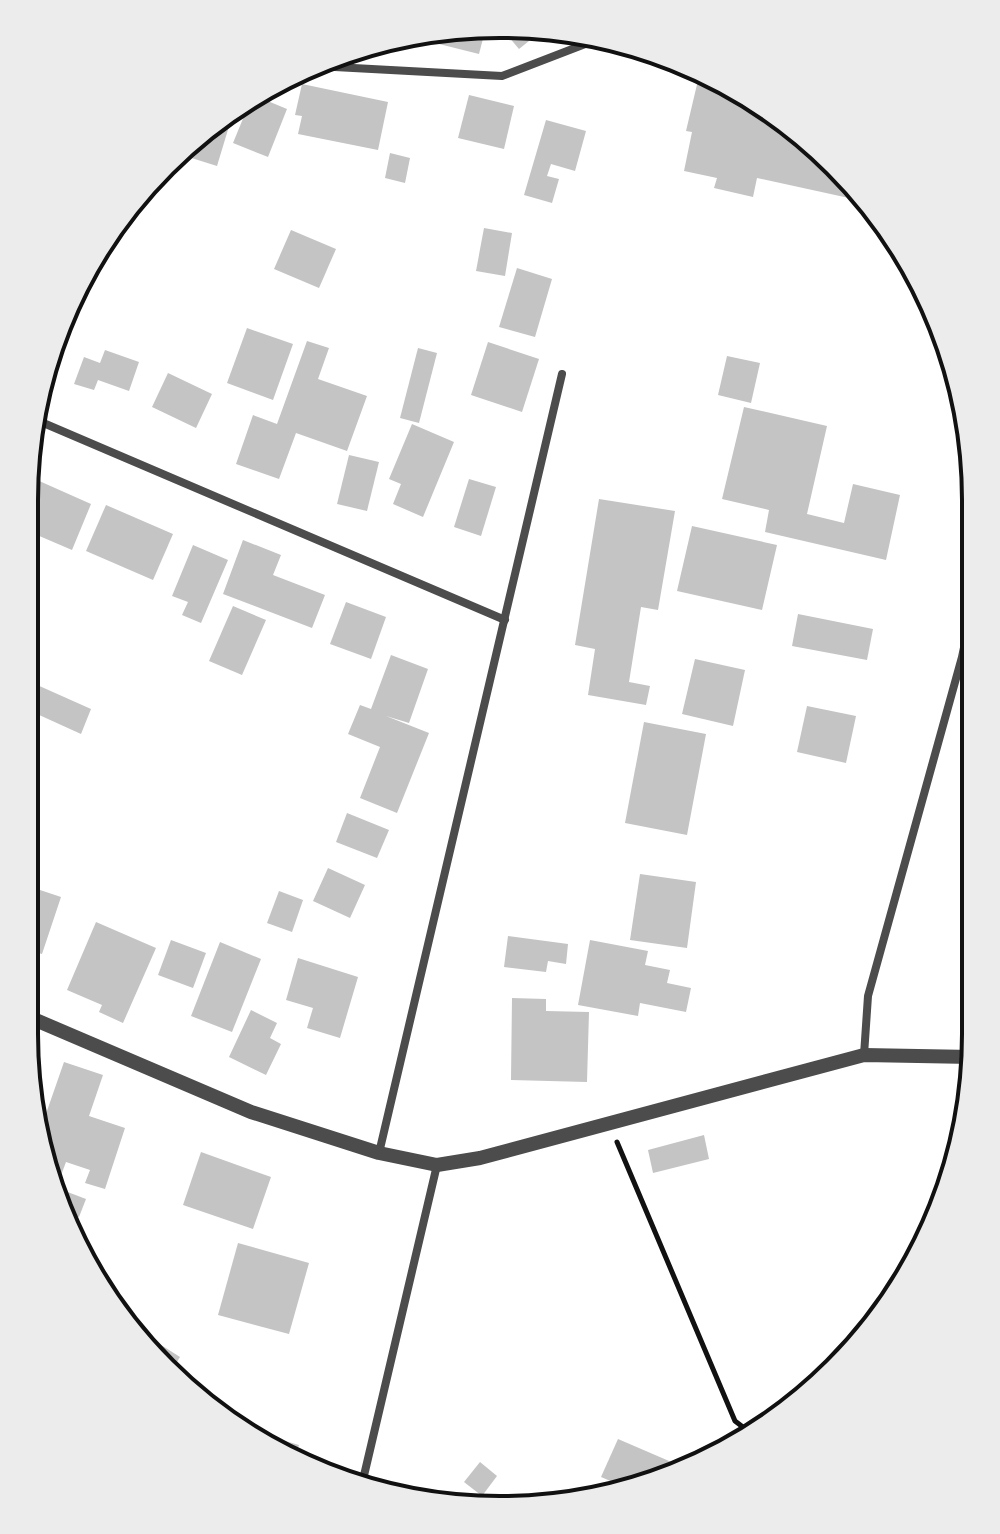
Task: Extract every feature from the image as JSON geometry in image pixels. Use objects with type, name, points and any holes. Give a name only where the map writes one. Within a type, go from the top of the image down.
[{"type":"street","points":[[339,67],[502,76],[581,46]]},
{"type":"street","points":[[379,1153],[562,374]]},
{"type":"street","points":[[45,424],[505,620]]},
{"type":"street","points":[[864,1055],[868,996],[962,645]]},
{"type":"street","points":[[38,1021],[251,1112],[379,1153],[437,1165],[480,1158],[864,1055],[961,1057]]},
{"type":"street","points":[[364,1475],[437,1165]]},
{"type":"path","points":[[609,1122],[735,1421],[743,1427]]},
{"type":"building","points":[[510,38],[531,39],[519,49]]},
{"type":"building","points":[[483,39],[479,54],[435,43]]},
{"type":"building","points":[[697,83],[731,100],[781,133],[827,173],[850,198],[757,178],[753,197],[714,188],[717,178],[684,171],[692,132],[686,131]]},
{"type":"building","points":[[302,84],[388,102],[378,150],[298,134],[302,116],[295,115]]},
{"type":"building","points":[[469,95],[514,106],[504,149],[458,138]]},
{"type":"building","points":[[267,101],[287,109],[268,157],[233,143],[244,115]]},
{"type":"building","points":[[546,120],[586,131],[575,171],[551,164],[547,176],[559,179],[552,203],[524,195]]},
{"type":"building","points":[[229,126],[217,166],[190,158]]},
{"type":"building","points":[[390,153],[410,158],[405,183],[385,178]]},
{"type":"building","points":[[484,228],[512,233],[505,276],[476,271]]},
{"type":"building","points":[[291,230],[336,249],[319,288],[274,269]]},
{"type":"building","points":[[517,268],[552,279],[535,337],[499,327]]},
{"type":"building","points":[[247,328],[293,344],[273,400],[227,383]]},
{"type":"building","points":[[307,341],[329,348],[318,379],[367,396],[347,451],[296,433],[279,479],[236,464],[253,415],[277,424]]},
{"type":"building","points":[[488,342],[539,359],[522,412],[471,395]]},
{"type":"building","points":[[418,348],[437,353],[419,423],[400,418]]},
{"type":"building","points":[[105,350],[139,362],[129,391],[98,380],[94,390],[74,384],[84,357],[100,363]]},
{"type":"building","points":[[727,356],[760,363],[751,403],[718,395]]},
{"type":"building","points":[[168,373],[212,394],[196,428],[152,407]]},
{"type":"building","points":[[744,407],[827,426],[807,514],[844,523],[853,484],[900,495],[886,560],[765,532],[769,510],[722,499]]},
{"type":"building","points":[[412,424],[454,442],[423,517],[393,504],[401,484],[389,479]]},
{"type":"building","points":[[349,455],[379,462],[367,511],[337,504]]},
{"type":"building","points":[[469,479],[496,487],[481,536],[454,527]]},
{"type":"building","points":[[39,481],[91,504],[72,550],[38,535]]},
{"type":"building","points":[[599,499],[675,511],[658,610],[641,607],[629,682],[650,686],[646,705],[588,695],[595,649],[575,645]]},
{"type":"building","points":[[106,505],[173,534],[153,580],[86,551]]},
{"type":"building","points":[[692,526],[777,545],[762,610],[677,591]]},
{"type":"building","points":[[243,540],[281,555],[273,575],[325,595],[312,628],[223,594]]},
{"type":"building","points":[[193,545],[228,560],[201,623],[182,615],[188,602],[172,596]]},
{"type":"building","points":[[346,602],[386,617],[371,659],[330,644]]},
{"type":"building","points":[[233,606],[266,620],[242,675],[209,661]]},
{"type":"building","points":[[798,614],[873,629],[867,660],[792,646]]},
{"type":"building","points":[[391,655],[428,669],[409,723],[386,716],[429,733],[397,813],[360,798],[380,747],[348,734],[360,705],[371,709]]},
{"type":"building","points":[[695,659],[745,670],[733,726],[682,714]]},
{"type":"building","points":[[38,685],[91,709],[81,734],[38,714]]},
{"type":"building","points":[[807,706],[856,716],[846,763],[797,752]]},
{"type":"building","points":[[644,722],[706,734],[687,835],[625,823]]},
{"type":"building","points":[[347,813],[389,830],[377,858],[336,842]]},
{"type":"building","points":[[328,868],[365,885],[350,918],[313,901]]},
{"type":"building","points":[[640,874],[696,882],[687,948],[630,940]]},
{"type":"building","points":[[38,889],[61,897],[42,954],[38,953]]},
{"type":"building","points":[[279,891],[303,900],[292,932],[267,923]]},
{"type":"building","points":[[96,922],[156,948],[123,1023],[99,1012],[102,1005],[67,990]]},
{"type":"building","points":[[508,936],[568,944],[566,964],[548,961],[546,972],[504,967]]},
{"type":"building","points":[[171,940],[206,953],[193,988],[158,975]]},
{"type":"building","points":[[590,940],[648,951],[645,965],[670,970],[667,983],[691,988],[686,1012],[640,1003],[638,1016],[578,1005]]},
{"type":"building","points":[[220,942],[261,959],[232,1032],[191,1016]]},
{"type":"building","points":[[298,958],[358,977],[340,1038],[307,1028],[313,1008],[286,1000]]},
{"type":"building","points":[[512,998],[546,999],[546,1011],[589,1012],[587,1082],[511,1080]]},
{"type":"building","points":[[251,1010],[277,1023],[270,1038],[281,1044],[266,1075],[229,1057]]},
{"type":"building","points":[[64,1062],[103,1075],[89,1116],[125,1128],[105,1189],[85,1183],[90,1170],[66,1162],[61,1176],[46,1115]]},
{"type":"building","points":[[704,1135],[709,1159],[653,1173],[648,1150]]},
{"type":"building","points":[[201,1152],[271,1177],[253,1229],[183,1205]]},
{"type":"building","points":[[66,1191],[86,1199],[79,1217],[75,1216]]},
{"type":"building","points":[[238,1243],[309,1263],[289,1334],[218,1315]]},
{"type":"building","points":[[157,1344],[180,1357],[176,1364],[173,1361]]},
{"type":"building","points":[[279,1439],[299,1445],[298,1449]]},
{"type":"building","points":[[618,1439],[673,1463],[612,1482],[601,1477]]},
{"type":"building","points":[[480,1462],[497,1476],[482,1495],[464,1482]]}]
